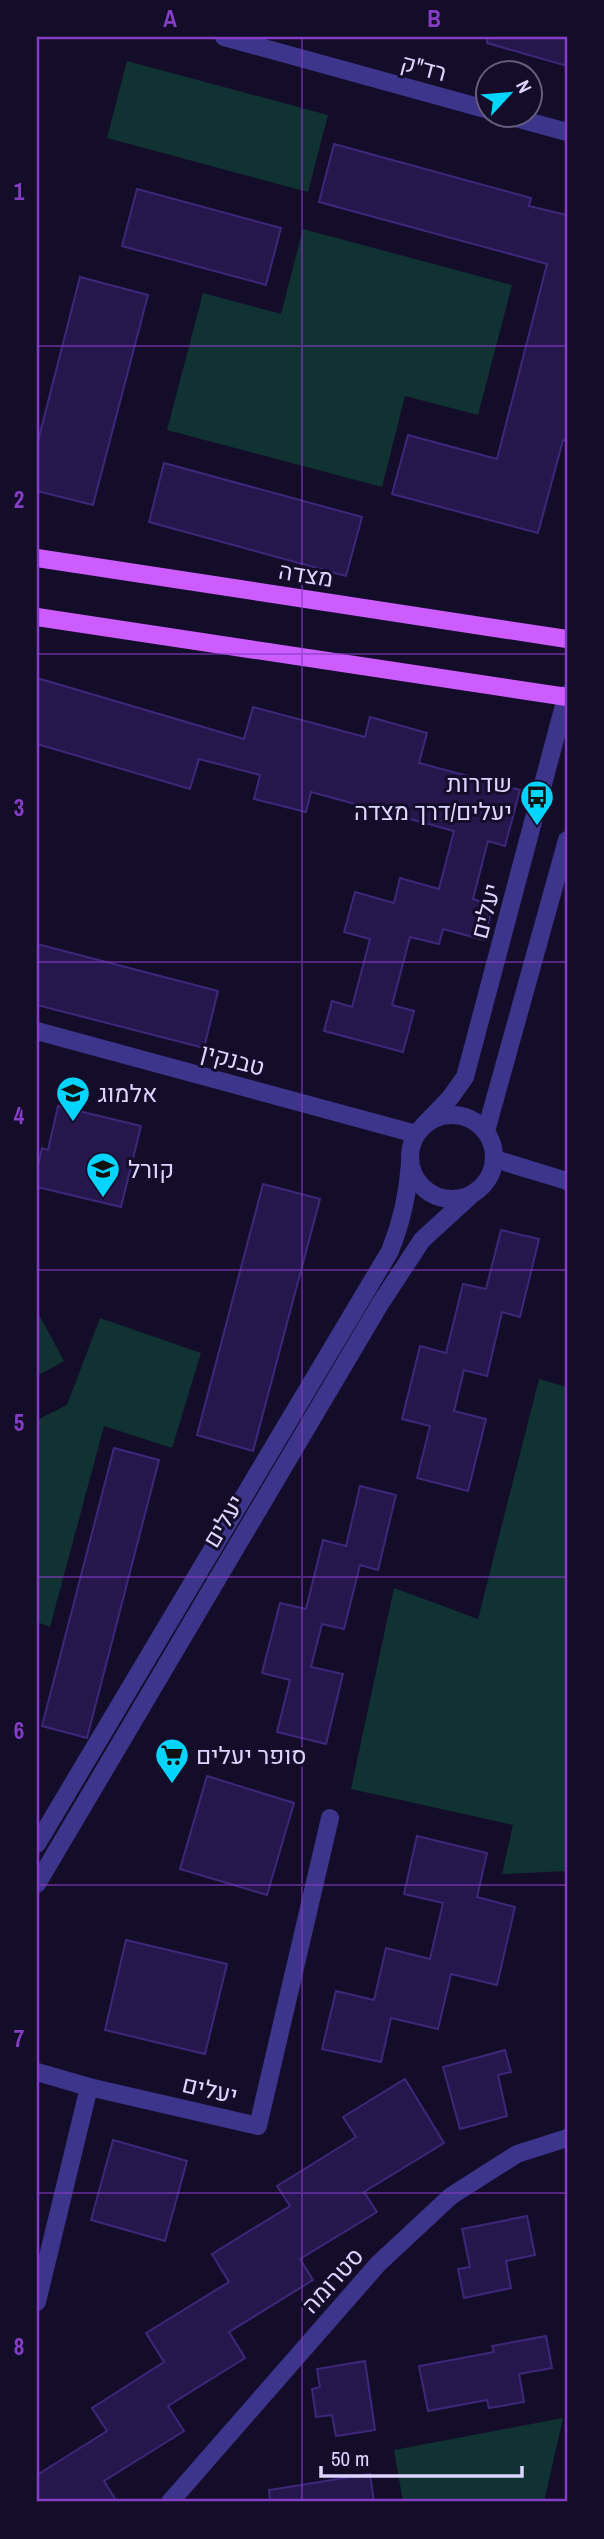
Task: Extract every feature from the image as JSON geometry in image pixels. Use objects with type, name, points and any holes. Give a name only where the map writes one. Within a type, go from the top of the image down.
[{"type":"main road","name":"מצדה","points":[[37,558],[567,639]]},
{"type":"main road","points":[[37,617],[567,696]]},
{"type":"street","name":"רד\"ק","points":[[224,37],[475,106]]},
{"type":"street","points":[[544,126],[567,132]]},
{"type":"street","name":"יעלים","points":[[420,1130],[450,1098],[465,1077],[567,696]]},
{"type":"street","points":[[486,1131],[567,840]]},
{"type":"street","name":"טבנקין","points":[[37,1031],[420,1130]]},
{"type":"street","points":[[450,1115],[465,1117],[486,1131],[495,1159],[491,1173],[482,1187],[470,1196],[456,1200],[441,1198],[426,1191],[414,1177],[410,1163],[411,1148],[420,1130],[436,1118],[450,1115]]},
{"type":"street","points":[[495,1159],[567,1181]]},
{"type":"street","name":"יעלים","points":[[37,1844],[390,1251],[401,1225],[407,1199],[410,1163]]},
{"type":"street","name":"יעלים","points":[[37,1884],[380,1304],[422,1240],[470,1196]]},
{"type":"street","name":"יעלים","points":[[37,2072],[89,2087],[258,2126],[330,1818]]},
{"type":"street","points":[[37,2302],[89,2087]]},
{"type":"street","name":"סטרומה","points":[[170,2502],[378,2264],[433,2213],[452,2196],[517,2154],[567,2138]]},
{"type":"green space","points":[[127,61],[328,115],[308,192],[107,138]]},
{"type":"green space","points":[[303,229],[512,285],[478,415],[405,396],[382,487],[167,430],[203,293],[281,314]]},
{"type":"green space","points":[[37,1311],[64,1361],[37,1376]]},
{"type":"green space","points":[[100,1318],[201,1353],[172,1448],[104,1426],[50,1627],[37,1622],[37,1420],[67,1405]]},
{"type":"green space","points":[[539,1379],[567,1387],[567,1871],[502,1874],[513,1825],[351,1789],[394,1588],[478,1619]]},
{"type":"green space","points":[[563,2418],[544,2502],[403,2502],[394,2450]]},
{"type":"building","points":[[488,37],[567,37],[567,66],[487,43]]},
{"type":"building","points":[[334,144],[531,198],[529,206],[567,215],[567,441],[563,440],[538,533],[392,494],[408,435],[497,459],[547,264],[319,202]]},
{"type":"building","points":[[137,189],[281,228],[266,285],[122,246]]},
{"type":"building","points":[[80,277],[148,295],[93,505],[37,491],[37,445]]},
{"type":"building","points":[[164,463],[362,517],[346,576],[149,522]]},
{"type":"building","points":[[37,678],[244,739],[253,707],[365,737],[370,717],[427,733],[419,763],[520,790],[505,846],[488,841],[473,899],[493,906],[484,940],[443,929],[439,944],[410,937],[392,1005],[414,1011],[403,1052],[324,1031],[332,1001],[352,1007],[370,939],[344,932],[355,892],[394,903],[400,878],[439,889],[454,831],[311,792],[306,812],[254,799],[260,775],[199,759],[190,789],[37,744]]},
{"type":"building","points":[[37,944],[218,991],[204,1048],[37,1005]]},
{"type":"building","points":[[58,1106],[141,1126],[121,1207],[37,1187],[37,1170],[42,1148],[48,1150]]},
{"type":"building","points":[[263,1184],[320,1199],[253,1451],[197,1435]]},
{"type":"building","points":[[501,1230],[539,1239],[520,1317],[502,1312],[487,1376],[464,1370],[454,1411],[486,1419],[468,1491],[417,1478],[430,1426],[402,1419],[420,1346],[446,1353],[463,1284],[486,1289]]},
{"type":"building","points":[[114,1448],[159,1460],[87,1738],[42,1726]]},
{"type":"building","points":[[360,1486],[396,1495],[378,1570],[360,1565],[344,1629],[322,1624],[311,1667],[343,1674],[326,1744],[277,1732],[290,1680],[262,1673],[280,1603],[306,1609],[323,1540],[346,1546]]},
{"type":"building","points":[[207,1776],[294,1803],[267,1895],[180,1869]]},
{"type":"building","points":[[417,1836],[487,1853],[477,1897],[515,1907],[497,1985],[451,1974],[438,2029],[391,2018],[381,2062],[322,2049],[336,1991],[374,2000],[386,1948],[430,1959],[443,1903],[404,1894]]},
{"type":"building","points":[[126,1940],[227,1964],[205,2054],[105,2030]]},
{"type":"building","points":[[505,2050],[511,2072],[498,2075],[507,2116],[460,2129],[443,2067]]},
{"type":"building","points":[[405,2079],[444,2143],[364,2192],[377,2212],[300,2259],[313,2280],[229,2332],[245,2358],[168,2406],[184,2431],[104,2481],[117,2502],[37,2502],[37,2475],[107,2431],[92,2408],[164,2362],[146,2333],[229,2282],[212,2254],[290,2206],[277,2186],[356,2137],[343,2117]]},
{"type":"building","points":[[113,2140],[187,2161],[165,2241],[91,2220]]},
{"type":"building","points":[[527,2216],[535,2255],[506,2261],[511,2288],[464,2298],[458,2269],[470,2267],[462,2229]]},
{"type":"building","points":[[546,2336],[552,2368],[519,2374],[524,2402],[489,2408],[487,2400],[428,2411],[419,2366],[494,2352],[492,2346]]},
{"type":"building","points":[[365,2361],[375,2430],[336,2436],[332,2415],[316,2417],[312,2389],[320,2387],[317,2369]]},
{"type":"building","points":[[370,2474],[374,2502],[270,2502],[269,2490]]},
{"type":"place","name":"שדרות יעלים/דרך מצדה","points":[[537,827]]},
{"type":"place","name":"אלמוג","points":[[73,1123]]},
{"type":"place","name":"קורל","points":[[103,1199]]},
{"type":"place","name":"סופר יעלים","points":[[172,1785]]}]
